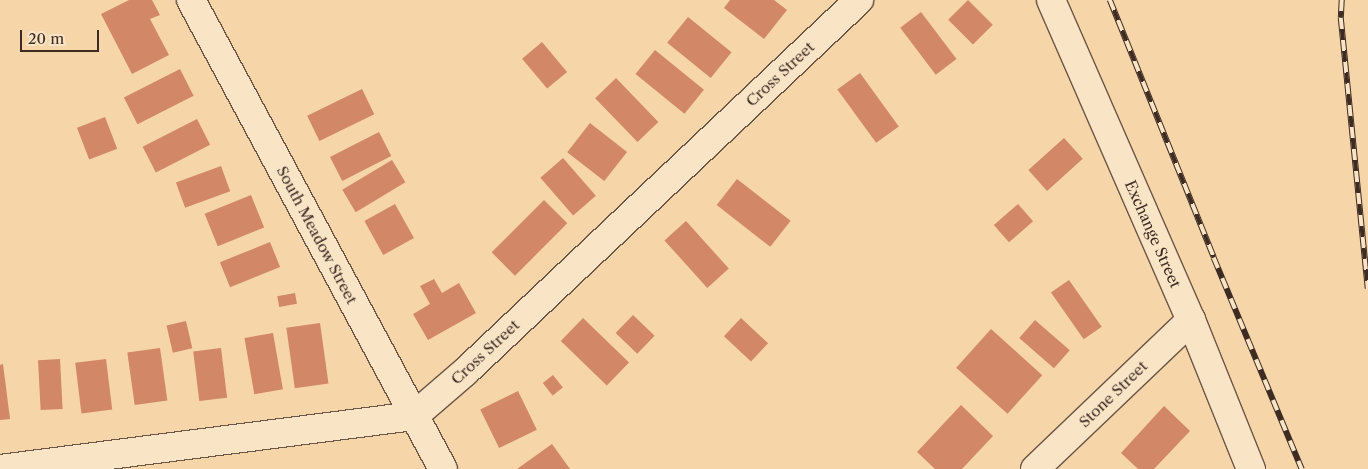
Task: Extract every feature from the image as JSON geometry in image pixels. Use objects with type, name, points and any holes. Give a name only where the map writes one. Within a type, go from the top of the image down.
[{"type":"street","name":"South Meadow Street","points":[[191,0],[443,469]]},
{"type":"street","name":"Cross Street","points":[[414,416],[465,372],[859,0]]},
{"type":"street","name":"Exchange Street","points":[[1051,0],[1191,320],[1251,469]]},
{"type":"street","name":"Stone Street","points":[[1035,469],[1191,320]]},
{"type":"street","points":[[0,469],[414,416]]},
{"type":"building","points":[[129,0],[152,0],[160,15],[150,19],[169,55],[132,74],[101,14]]},
{"type":"building","points":[[730,0],[774,0],[787,10],[764,39],[724,8]]},
{"type":"building","points":[[968,0],[993,25],[973,45],[948,20]]},
{"type":"building","points":[[921,12],[957,59],[936,75],[900,28]]},
{"type":"building","points":[[688,17],[732,52],[711,78],[667,43]]},
{"type":"building","points":[[542,42],[567,72],[547,89],[522,59]]},
{"type":"building","points":[[655,50],[704,90],[684,114],[635,74]]},
{"type":"building","points":[[180,69],[194,96],[137,124],[124,98]]},
{"type":"building","points":[[860,73],[899,126],[876,143],[837,89]]},
{"type":"building","points":[[616,78],[658,122],[638,142],[595,98]]},
{"type":"building","points":[[362,89],[374,114],[319,141],[307,116]]},
{"type":"building","points":[[105,117],[117,149],[89,159],[77,128]]},
{"type":"building","points":[[197,119],[210,145],[156,173],[143,147]]},
{"type":"building","points":[[590,123],[627,152],[604,181],[567,152]]},
{"type":"building","points":[[379,132],[391,156],[342,181],[330,157]]},
{"type":"building","points":[[1064,138],[1083,159],[1047,191],[1028,170]]},
{"type":"building","points":[[563,158],[596,196],[573,215],[540,178]]},
{"type":"building","points":[[392,160],[405,182],[356,212],[342,190]]},
{"type":"building","points":[[221,166],[230,191],[185,208],[176,182]]},
{"type":"building","points":[[737,179],[791,221],[770,247],[717,205]]},
{"type":"building","points":[[251,195],[264,227],[218,246],[205,214]]},
{"type":"building","points":[[544,200],[567,223],[515,276],[492,252]]},
{"type":"building","points":[[395,204],[414,238],[383,255],[364,221]]},
{"type":"building","points":[[1018,204],[1033,221],[1009,242],[994,225]]},
{"type":"building","points":[[686,221],[729,269],[707,288],[664,240]]},
{"type":"building","points":[[270,242],[280,267],[230,287],[220,262]]},
{"type":"building","points":[[434,279],[442,293],[459,283],[476,313],[428,340],[413,314],[430,304],[420,286]]},
{"type":"building","points":[[1069,280],[1102,327],[1084,339],[1051,293]]},
{"type":"building","points":[[295,293],[297,304],[279,307],[277,296]]},
{"type":"building","points":[[633,315],[655,336],[637,354],[616,333]]},
{"type":"building","points":[[583,318],[629,362],[607,385],[561,341]]},
{"type":"building","points":[[741,318],[768,343],[751,362],[724,336]]},
{"type":"building","points":[[1035,320],[1070,350],[1054,368],[1019,338]]},
{"type":"building","points":[[186,321],[192,348],[173,353],[167,325]]},
{"type":"building","points":[[320,323],[328,383],[295,388],[286,328]]},
{"type":"building","points":[[991,329],[1042,375],[1007,414],[956,368]]},
{"type":"building","points":[[273,333],[283,389],[254,394],[244,338]]},
{"type":"building","points":[[160,348],[167,400],[135,405],[127,353]]},
{"type":"building","points":[[221,348],[227,398],[199,401],[193,351]]},
{"type":"building","points":[[60,359],[63,409],[41,410],[38,360]]},
{"type":"building","points":[[106,359],[112,410],[81,413],[75,363]]},
{"type":"building","points":[[3,364],[10,419],[0,420],[0,365]]},
{"type":"building","points":[[553,375],[563,388],[553,396],[543,383]]},
{"type":"building","points":[[518,391],[537,430],[499,448],[480,409]]},
{"type":"building","points":[[961,405],[993,436],[962,469],[935,469],[917,452]]},
{"type":"building","points":[[1164,406],[1190,431],[1154,469],[1138,469],[1121,453]]},
{"type":"building","points":[[552,444],[570,469],[517,469]]},
{"type":"railway","points":[[1110,0],[1302,469]]},
{"type":"railway","points":[[1342,0],[1341,18],[1368,289]]}]
